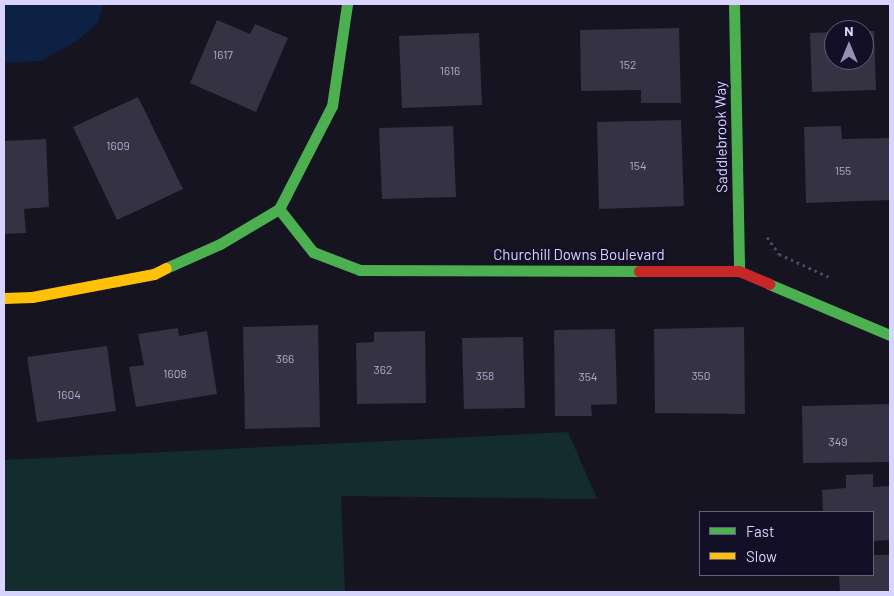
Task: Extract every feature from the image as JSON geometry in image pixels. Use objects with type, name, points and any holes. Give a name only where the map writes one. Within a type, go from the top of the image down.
[{"type":"street","points":[[4,298],[32,297],[154,274],[220,244],[279,209],[332,106],[347,4]]},
{"type":"street","name":"Saddlebrook Way","points":[[734,4],[739,270]]},
{"type":"street","name":"Churchill Downs Boulevard","points":[[279,209],[313,252],[360,270],[739,270],[874,331],[890,335]]},
{"type":"path","points":[[766,234],[778,254],[838,282]]},
{"type":"green space","points":[[568,432],[597,499],[341,496],[345,592],[4,592],[4,460]]},
{"type":"water","points":[[4,4],[103,4],[97,24],[75,42],[41,61],[4,63]]},
{"type":"building","points":[[217,20],[250,34],[255,24],[288,38],[256,112],[190,83]]},
{"type":"building","points":[[679,28],[681,103],[641,103],[641,90],[581,91],[580,30]]},
{"type":"building","points":[[874,31],[876,90],[812,92],[810,33],[824,32],[824,70],[874,70]]},
{"type":"building","points":[[479,33],[482,105],[402,108],[399,36]]},
{"type":"building","points":[[138,97],[183,189],[117,220],[73,127]]},
{"type":"building","points":[[681,120],[684,206],[599,209],[597,122]]},
{"type":"building","points":[[453,126],[456,197],[382,199],[379,128]]},
{"type":"building","points":[[841,126],[842,139],[890,138],[890,200],[806,203],[804,127]]},
{"type":"building","points":[[46,139],[49,207],[24,209],[26,233],[4,234],[4,141]]},
{"type":"building","points":[[318,325],[320,427],[245,429],[243,327]]},
{"type":"building","points":[[744,327],[745,414],[655,413],[654,329]]},
{"type":"building","points":[[178,328],[179,336],[207,331],[217,394],[136,407],[129,367],[144,365],[138,334]]},
{"type":"building","points":[[615,329],[617,404],[591,405],[592,416],[555,416],[554,330]]},
{"type":"building","points":[[425,331],[426,403],[357,404],[356,343],[374,342],[374,332]]},
{"type":"building","points":[[523,337],[525,408],[464,409],[462,338]]},
{"type":"building","points":[[107,346],[116,411],[37,422],[27,357]]},
{"type":"building","points":[[890,404],[890,462],[803,463],[802,406]]},
{"type":"building","points":[[873,474],[873,487],[890,486],[890,540],[874,541],[874,511],[823,511],[822,490],[846,488],[846,475]]},
{"type":"building","points":[[874,555],[890,555],[890,592],[840,592],[839,576],[874,576]]},
{"type":"traffic: fast","points":[[166,268],[220,244],[279,209],[332,106],[347,4]]},
{"type":"traffic: fast","points":[[734,4],[739,271]]},
{"type":"traffic: fast","points":[[279,209],[313,252],[360,270],[639,271]]},
{"type":"traffic: fast","points":[[769,284],[890,335]]},
{"type":"traffic: slow","points":[[4,298],[32,297],[154,274],[166,268]]},
{"type":"traffic: jam","points":[[639,271],[739,271],[769,284]]}]
